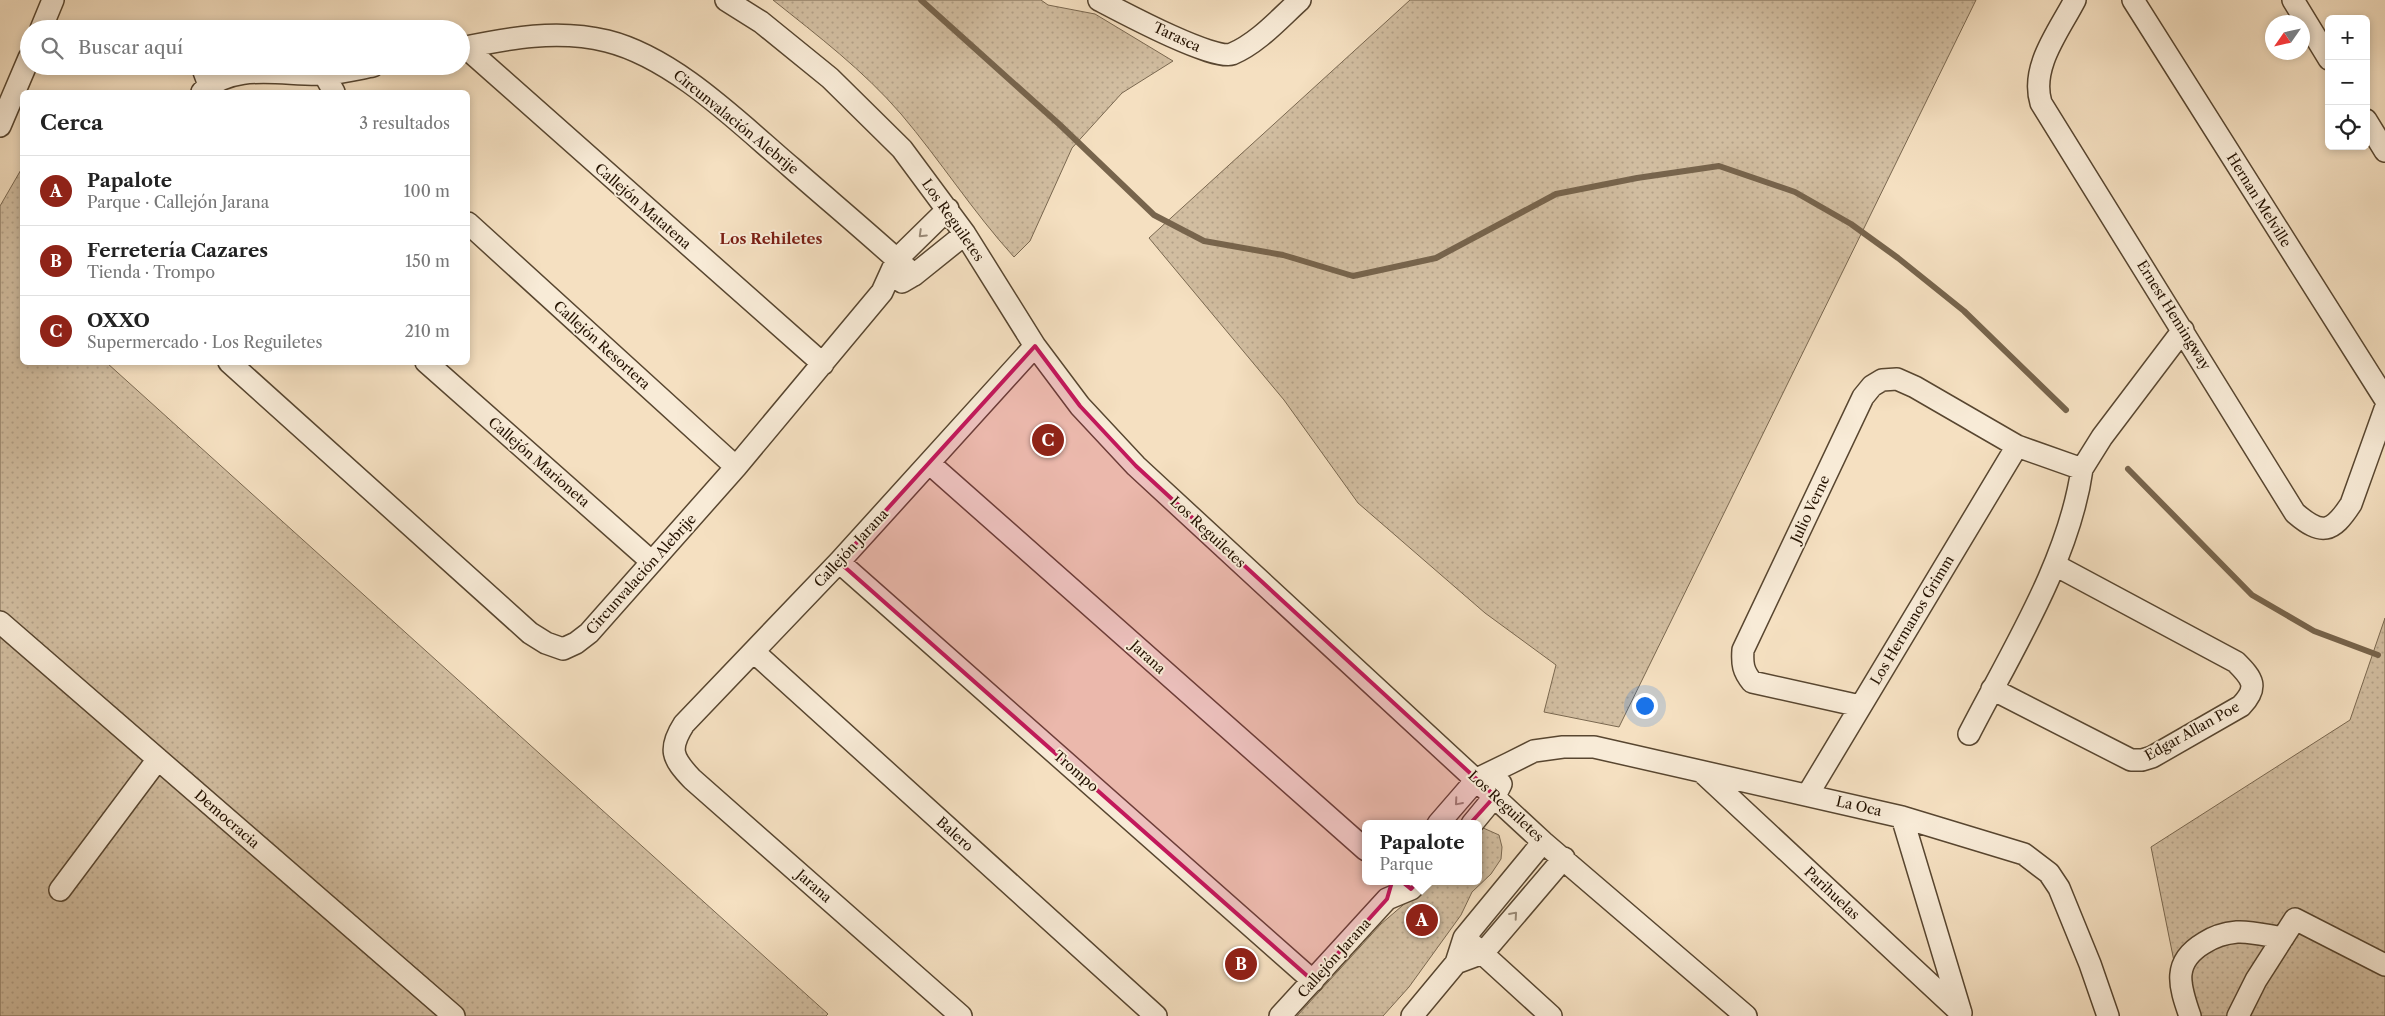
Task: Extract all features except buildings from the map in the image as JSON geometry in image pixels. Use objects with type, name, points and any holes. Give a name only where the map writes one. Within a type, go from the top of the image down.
[{"type":"street","points":[[45,20],[53,0]]},
{"type":"street","name":"Los Reguiletes","points":[[726,0],[761,22],[830,78],[902,149],[965,234],[1035,346],[1080,406],[1136,466],[1543,842],[1564,858],[1746,1016]]},
{"type":"street","name":"Tarasca","points":[[1099,0],[1203,50],[1230,55],[1253,42],[1300,0]]},
{"type":"street","name":"Ernest Hemingway","points":[[2075,0],[2041,69],[2038,91],[2041,103],[2295,513],[2310,526],[2320,530],[2334,526],[2350,504],[2385,409]]},
{"type":"street","name":"Hernan Melville","points":[[2133,0],[2385,400]]},
{"type":"street","points":[[2293,0],[2325,52]]},
{"type":"street","name":"Circunvalación Alebrije","points":[[470,46],[509,38],[556,34],[607,41],[665,64],[738,121],[914,275],[882,292]]},
{"type":"street","name":"Callejón Matatena","points":[[470,54],[823,364]]},
{"type":"street","points":[[0,126],[22,75]]},
{"type":"street","points":[[204,81],[238,75]]},
{"type":"street","points":[[325,75],[333,90]]},
{"type":"street","points":[[2370,127],[2385,151]]},
{"type":"street","points":[[897,259],[948,209]]},
{"type":"street","name":"Callejón Resortera","points":[[470,225],[736,467]]},
{"type":"street","points":[[914,275],[965,234]]},
{"type":"street","name":"Circunvalación Alebrije","points":[[232,365],[530,633],[546,643],[563,649],[576,643],[589,632],[736,467],[882,292],[897,259]]},
{"type":"street","points":[[1969,734],[2055,565],[2072,519],[2082,470],[2102,437],[2183,330]]},
{"type":"street","name":"Callejón Jarana","points":[[673,752],[675,738],[684,724],[839,562],[1035,346]]},
{"type":"street","name":"Callejón Marioneta","points":[[429,365],[652,562]]},
{"type":"street","name":"Julio Verne","points":[[1860,706],[1752,682],[1744,673],[1742,662],[1743,650],[1863,397],[1872,386],[1882,380],[1897,379],[1915,387],[2017,446]]},
{"type":"street","points":[[2017,446],[2082,470]]},
{"type":"street","name":"Los Hermanos Grimm","points":[[1808,794],[2017,446]]},
{"type":"street","name":"Jarana","points":[[929,463],[1362,846]]},
{"type":"street","name":"Trompo","points":[[839,562],[1313,981]]},
{"type":"street","name":"Edgar Allan Poe","points":[[1992,689],[2131,760],[2142,760],[2152,757],[2241,706],[2250,697],[2253,686],[2248,674],[2236,662],[2055,565]]},
{"type":"street","name":"Democracia","points":[[0,622],[454,1016]]},
{"type":"street","name":"Balero","points":[[754,652],[1156,1016]]},
{"type":"street","name":"La Oca","points":[[1477,779],[1534,751],[1563,747],[1594,747],[1808,794],[1902,817],[2024,854],[2049,873],[2069,910],[2108,1016]]},
{"type":"street","name":"Jarana","points":[[673,752],[680,766],[692,779],[961,1016]]},
{"type":"street","points":[[60,890],[158,760]]},
{"type":"street","points":[[1475,820],[1495,796],[1510,763]]},
{"type":"street","name":"Parihuelas","points":[[1702,772],[1962,1015]]},
{"type":"street","points":[[1441,820],[1477,779]]},
{"type":"street","name":"Parihuelas","points":[[1902,817],[1962,1015]]},
{"type":"street","points":[[1412,1016],[1456,963],[1464,938],[1543,842]]},
{"type":"street","points":[[1456,963],[1482,953],[1564,858]]},
{"type":"street","name":"Callejón Jarana","points":[[1280,1016],[1402,886]]},
{"type":"street","points":[[2238,1016],[2256,980],[2295,919],[2385,965]]},
{"type":"street","points":[[2190,1016],[2182,993],[2181,965],[2191,950],[2211,938],[2237,932],[2283,938]]},
{"type":"street","points":[[1464,938],[1551,1016]]},
{"type":"highlighted area","points":[[1035,346],[1080,406],[1136,466],[1495,796],[1411,889],[1394,875],[1387,899],[1313,981],[839,562]]},
{"type":"shaded area","points":[[773,0],[1041,0],[1048,5],[1095,14],[1173,61],[1122,93],[1072,148],[1030,241],[1014,257],[901,114],[886,98],[840,54]]},
{"type":"shaded area","points":[[1410,0],[1976,0],[1619,727],[1544,712],[1556,665],[1485,613],[1358,503],[1284,400],[1149,238]]},
{"type":"shaded area","points":[[20,171],[20,365],[109,365],[828,1014],[826,1016],[0,1016],[0,206]]},
{"type":"shaded area","points":[[2385,618],[2385,1016],[2185,1016],[2151,847],[2350,720]]},
{"type":"shaded area","points":[[1482,827],[1499,835],[1502,847],[1501,859],[1491,874],[1482,883]]},
{"type":"shaded area","points":[[1426,885],[1479,885],[1472,892],[1461,915],[1409,987],[1383,1016],[1297,1016],[1381,924]]},
{"type":"waterway","points":[[921,0],[1059,124],[1154,215],[1204,241],[1283,255],[1353,276],[1436,258],[1556,194],[1637,178],[1719,166],[1795,192],[1851,224],[1898,258],[1964,311],[2066,410]]},
{"type":"waterway","points":[[2128,469],[2252,595],[2314,631],[2378,655]]},
{"type":"place","name":"OXXO","points":[[1048,440]]},
{"type":"place","name":"Papalote","points":[[1422,920]]},
{"type":"place","name":"Ferretería Cazares","points":[[1241,964]]},
{"type":"district","name":"Los Rehiletes","points":[[771,238]]}]
